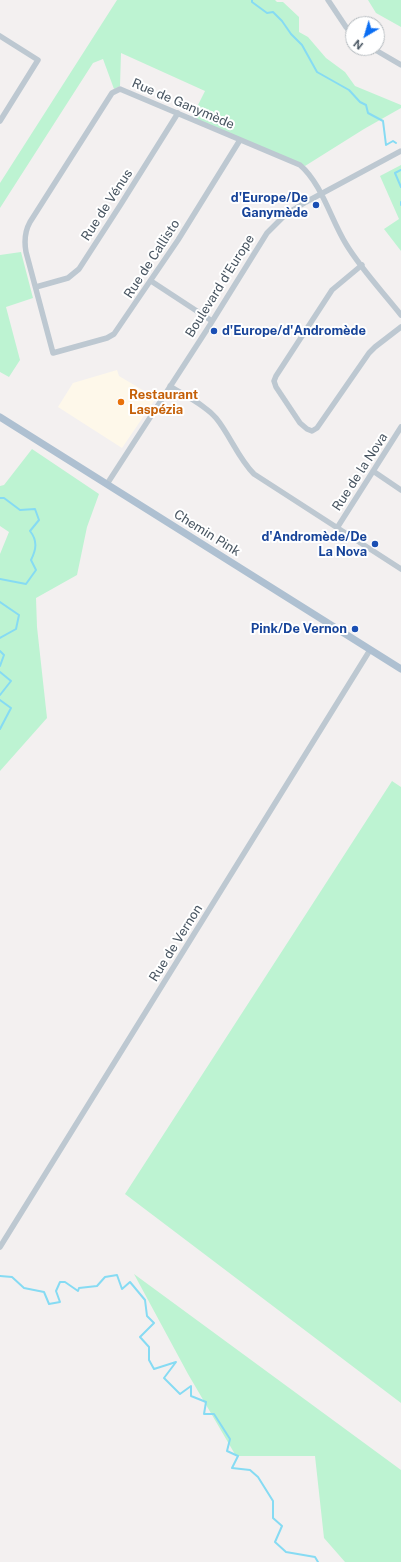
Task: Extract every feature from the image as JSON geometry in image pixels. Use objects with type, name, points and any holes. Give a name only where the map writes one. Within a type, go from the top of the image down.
[{"type":"main road","name":"Chemin Pink","points":[[0,417],[401,669]]},
{"type":"street","points":[[328,0],[345,26]]},
{"type":"street","points":[[0,36],[38,60],[0,121]]},
{"type":"street","points":[[385,56],[401,65]]},
{"type":"street","name":"Rue de Ganymède","points":[[53,353],[25,246],[28,226],[112,93],[117,90],[124,90],[300,165],[308,174],[320,194],[346,244],[401,315]]},
{"type":"street","name":"Rue de Vénus","points":[[36,287],[68,278],[79,269],[178,113]]},
{"type":"street","name":"Rue de Callisto","points":[[53,353],[106,338],[114,334],[151,281],[240,140]]},
{"type":"street","name":"Boulevard d'Europe","points":[[107,484],[267,233],[286,214],[320,194],[401,151]]},
{"type":"street","points":[[362,266],[332,290],[274,381],[303,426],[312,431],[317,428],[369,353],[401,327]]},
{"type":"street","points":[[151,281],[212,320]]},
{"type":"street","points":[[170,386],[207,410],[215,417],[246,465],[254,474],[401,569]]},
{"type":"street","name":"Rue de la Nova","points":[[337,528],[401,427]]},
{"type":"street","points":[[373,471],[401,490]]},
{"type":"street","name":"Rue de Vernon","points":[[0,1247],[370,650]]},
{"type":"shaded area","points":[[117,370],[119,376],[156,398],[122,448],[58,407],[73,383]]},
{"type":"green space","points":[[117,0],[275,0],[277,2],[283,2],[299,17],[299,32],[308,37],[326,58],[345,72],[355,86],[401,105],[401,108],[305,166],[192,117],[205,91],[121,53],[120,86],[114,89],[103,59],[93,63],[0,208],[0,183]]},
{"type":"green space","points":[[368,0],[401,0],[401,27],[385,18],[385,16],[376,13]]},
{"type":"green space","points":[[401,165],[401,251],[384,229],[399,219],[380,176]]},
{"type":"green space","points":[[21,252],[33,298],[6,307],[20,360],[9,377],[0,372],[0,255]]},
{"type":"green space","points":[[32,449],[99,494],[87,527],[77,575],[36,598],[37,627],[47,718],[0,771],[0,554],[9,532],[0,526],[0,486],[4,485]]},
{"type":"green space","points":[[392,781],[401,787],[401,1403],[125,1194]]},
{"type":"green space","points":[[134,1274],[401,1470],[401,1562],[345,1562],[324,1538],[315,1456],[236,1456],[188,1374]]},
{"type":"waterway","points":[[252,0],[252,2],[267,13],[273,12],[282,21],[291,34],[302,45],[317,72],[349,90],[360,102],[366,105],[368,113],[383,121],[386,145],[393,141],[396,143]]},
{"type":"waterway","points":[[401,170],[395,173],[401,187]]},
{"type":"waterway","points":[[0,498],[4,498],[20,510],[35,509],[39,520],[30,531],[35,542],[35,549],[31,560],[36,570],[26,584],[0,579]]},
{"type":"waterway","points":[[0,602],[19,615],[16,629],[0,638]]},
{"type":"waterway","points":[[0,651],[4,655],[0,666]]},
{"type":"waterway","points":[[0,672],[11,681],[0,695]]},
{"type":"waterway","points":[[0,700],[11,708],[0,729]]},
{"type":"waterway","points":[[0,1276],[12,1277],[24,1288],[44,1292],[49,1304],[60,1302],[56,1291],[60,1282],[65,1282],[78,1291],[79,1288],[97,1286],[105,1277],[117,1275],[122,1289],[130,1282],[145,1300],[147,1316],[154,1323],[140,1337],[149,1347],[149,1360],[154,1369],[176,1362],[164,1378],[180,1394],[191,1386],[191,1396],[206,1402],[204,1414],[214,1414],[230,1439],[227,1451],[238,1456],[232,1468],[250,1470],[258,1477],[273,1501],[273,1518],[282,1526],[275,1542],[286,1552],[315,1557],[318,1562]]},
{"type":"place","name":"d'Europe/De Ganymède","points":[[316,205]]},
{"type":"place","name":"d'Europe/d'Andromède","points":[[214,331]]},
{"type":"place","name":"Restaurant Laspézia","points":[[121,402]]},
{"type":"place","name":"d'Andromède/De La Nova","points":[[375,544]]},
{"type":"place","name":"Pink/De Vernon","points":[[355,629]]}]
